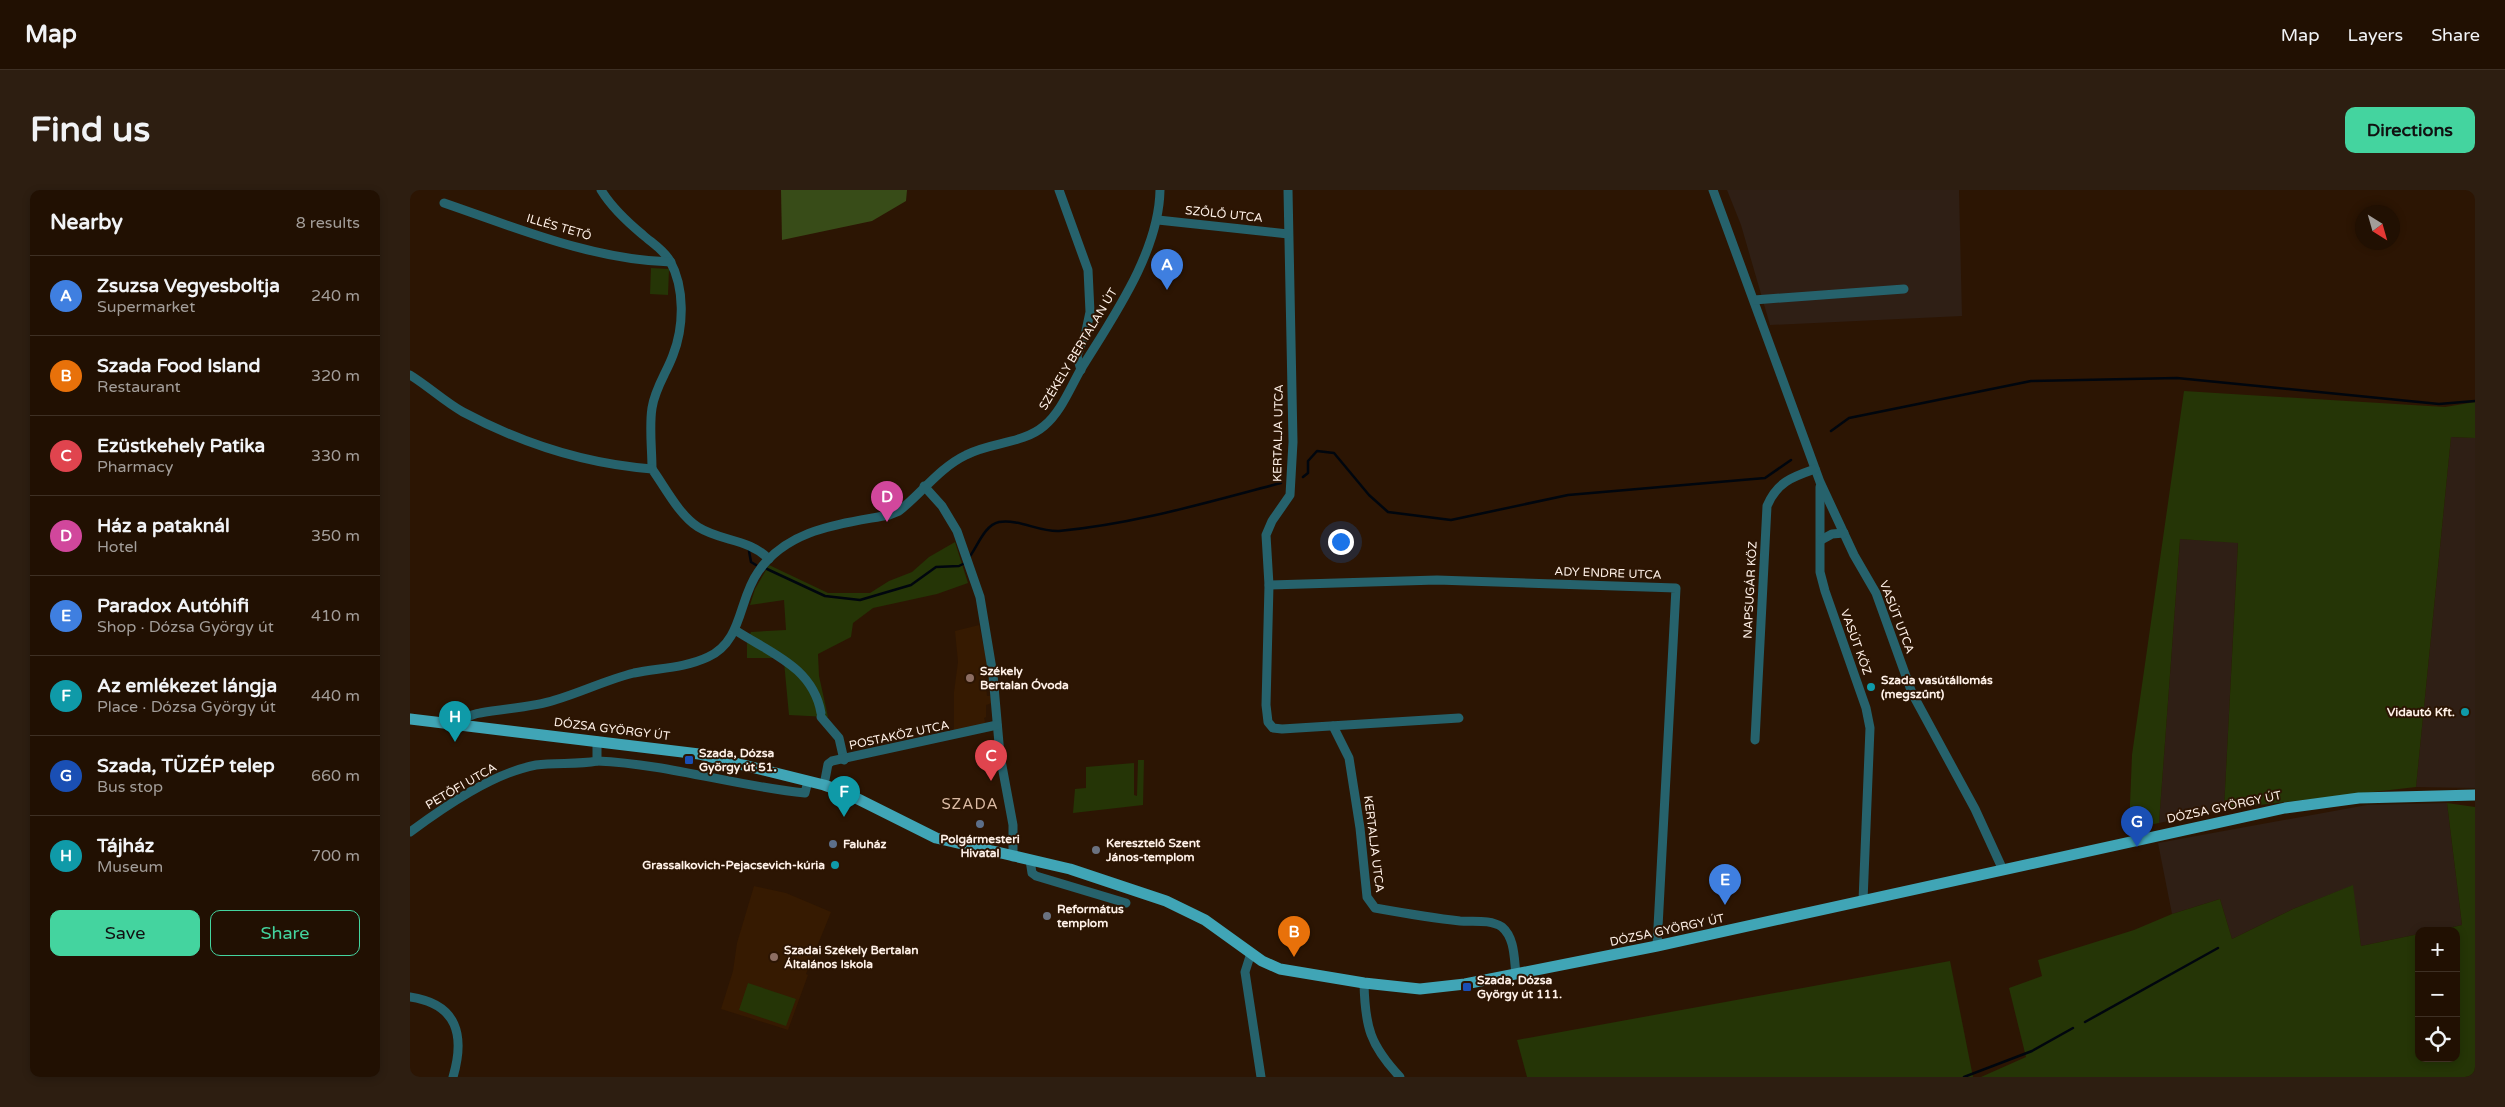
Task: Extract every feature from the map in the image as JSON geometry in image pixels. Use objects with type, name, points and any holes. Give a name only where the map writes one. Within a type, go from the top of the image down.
[{"type":"main road","name":"DÓZSA GYÖRGY ÚT","points":[[410,719],[699,754],[824,785],[844,792],[936,838],[1070,870],[1166,901],[1205,920],[1250,953],[1280,968],[1364,983],[1420,989],[1465,984],[1658,946],[2285,808],[2359,798],[2475,795]]},
{"type":"street","points":[[601,190],[610,204],[665,253],[671,262],[678,287],[681,316],[673,355],[659,384],[652,407],[652,469],[685,516],[697,527],[717,536],[748,544],[757,548],[769,558]]},
{"type":"street","points":[[1059,190],[1088,270],[1090,312],[1086,332],[1077,356],[1081,370]]},
{"type":"street","name":"SZÉKELY BERTALAN ÚT","points":[[452,724],[478,713],[554,701],[616,678],[707,658],[727,643],[735,630],[752,583],[769,558],[807,533],[899,511],[924,486],[950,464],[966,454],[997,443],[1027,437],[1042,428],[1055,415],[1122,300],[1145,256],[1158,220],[1160,190]]},
{"type":"street","name":"KERTALJA UTCA","points":[[1288,190],[1293,442],[1290,495],[1272,521],[1266,535],[1269,585],[1266,705],[1268,722],[1273,728],[1282,729],[1459,718]]},
{"type":"street","name":"VASÚT UTCA","points":[[1713,190],[1820,482],[1844,534],[1876,593],[1912,693],[1976,809],[2003,870]]},
{"type":"street","name":"ILLÉS TETŐ","points":[[444,202],[550,240],[641,262],[671,262]]},
{"type":"street","name":"SZŐLŐ UTCA","points":[[1158,220],[1288,234]]},
{"type":"street","points":[[1754,300],[1904,289]]},
{"type":"street","points":[[410,375],[461,411],[544,447],[591,461],[652,469]]},
{"type":"street","name":"NAPSUGÁR KÖZ","points":[[1755,740],[1767,506],[1777,487],[1796,476],[1815,469]]},
{"type":"street","name":"VASÚT KÖZ","points":[[1820,482],[1820,572],[1824,591],[1863,700],[1872,745],[1863,901]]},
{"type":"street","points":[[924,486],[949,517],[965,551],[980,597],[993,675],[997,725],[1013,825],[1014,857]]},
{"type":"street","points":[[1820,540],[1832,534],[1844,534]]},
{"type":"street","name":"ADY ENDRE UTCA","points":[[1269,585],[1437,580],[1676,588],[1658,946]]},
{"type":"street","points":[[735,630],[791,664],[815,693],[821,715],[839,738],[848,759]]},
{"type":"street","name":"POSTAKÖZ UTCA","points":[[824,785],[829,762],[997,725]]},
{"type":"street","name":"KERTALJA UTCA","points":[[1333,726],[1349,758],[1360,828],[1366,897],[1370,904],[1375,908],[1460,921],[1490,922],[1501,927],[1509,936],[1514,951],[1516,974]]},
{"type":"street","points":[[597,741],[597,761],[657,766],[700,777],[805,793],[808,781]]},
{"type":"street","name":"PETŐFI UTCA","points":[[410,832],[454,803],[503,776],[536,765],[581,764],[597,761]]},
{"type":"street","points":[[1030,860],[1032,872],[1036,876],[1126,903]]},
{"type":"street","points":[[1250,953],[1245,972],[1261,1077]]},
{"type":"street","points":[[1364,983],[1367,1026],[1371,1039],[1378,1051],[1400,1077]]},
{"type":"street","points":[[410,997],[435,1004],[455,1027],[459,1042],[453,1077]]},
{"type":"shaded area","points":[[1727,190],[1959,190],[1962,316],[1770,325],[1741,225]]},
{"type":"shaded area","points":[[2451,437],[2475,438],[2475,788],[2416,787]]},
{"type":"shaded area","points":[[2180,539],[2238,542],[2224,809],[2159,823]]},
{"type":"shaded area","name":"Székely Bertalan Óvoda","points":[[979,625],[988,667],[984,668],[984,678],[990,679],[990,685],[986,686],[987,696],[991,696],[992,703],[986,705],[986,717],[984,718],[986,725],[954,731],[954,692],[958,662],[955,631]]},
{"type":"shaded area","points":[[2447,803],[2462,925],[2453,927],[2415,927],[2415,935],[2361,946],[2352,886],[2293,909],[2232,939],[2220,899],[2172,914],[2158,843],[2367,805]]},
{"type":"shaded area","name":"Szadai Székely Bertalan Általános Iskola","points":[[754,886],[786,893],[831,912],[806,974],[808,975],[788,1030],[721,1009],[733,971],[737,943]]},
{"type":"green space","points":[[781,190],[907,190],[906,201],[872,221],[782,240]]},
{"type":"green space","points":[[651,268],[669,269],[668,295],[650,294]]},
{"type":"green space","points":[[2184,391],[2445,407],[2475,402],[2475,438],[2451,437],[2416,787],[2224,809],[2238,543],[2180,539],[2159,823],[2129,829],[2132,755]]},
{"type":"green space","points":[[955,542],[968,583],[937,594],[873,608],[853,623],[851,637],[818,654],[819,676],[828,717],[789,715],[784,662],[778,658],[747,658],[747,642],[751,632],[786,630],[784,600],[750,605],[755,589],[769,565],[828,593],[870,593],[889,581],[912,572],[929,557]]},
{"type":"green space","points":[[1138,760],[1144,760],[1143,805],[1073,813],[1075,789],[1086,788],[1086,767],[1134,763],[1134,795],[1137,796]]},
{"type":"green space","points":[[2447,803],[2475,807],[2475,1077],[1981,1077],[2026,1057],[2009,988],[2042,976],[2038,960],[2134,930],[2172,914],[2220,899],[2232,939],[2293,909],[2353,885],[2361,946],[2415,935],[2415,1062],[2460,1062],[2460,927],[2453,927],[2462,925]]},
{"type":"green space","points":[[1950,961],[1973,1077],[1527,1077],[1517,1040]]},
{"type":"green space","points":[[748,983],[796,999],[786,1026],[739,1010]]},
{"type":"waterway","points":[[1831,431],[1849,418],[2031,381],[2177,378],[2439,404],[2475,401]]},
{"type":"waterway","points":[[1303,477],[1308,473],[1308,461],[1317,451],[1334,453],[1369,495],[1388,512],[1451,520],[1568,495],[1765,478],[1791,460]]},
{"type":"waterway","points":[[968,559],[985,532],[999,522],[1014,522],[1052,531],[1087,528],[1171,512],[1281,483]]},
{"type":"waterway","points":[[749,551],[751,562],[756,565]]},
{"type":"waterway","points":[[767,569],[825,596],[860,600],[911,585],[936,567],[959,566],[965,563]]},
{"type":"waterway","points":[[2085,1022],[2218,948]]},
{"type":"waterway","points":[[1964,1077],[2032,1051],[2073,1028]]},
{"type":"place","name":"Zsuzsa Vegyesboltja","points":[[1167,290]]},
{"type":"place","name":"Ház a pataknál","points":[[887,522]]},
{"type":"place","name":"Székely Bertalan Óvoda","points":[[970,678]]},
{"type":"place","name":"Szada vasútállomás (megszűnt)","points":[[1871,687]]},
{"type":"place","name":"Vidautó Kft.","points":[[2465,712]]},
{"type":"place","name":"Tájház","points":[[455,742]]},
{"type":"place","name":"Szada, Dózsa György út 51.","points":[[689,760]]},
{"type":"place","name":"Ezüstkehely Patika","points":[[991,781]]},
{"type":"place","name":"Az emlékezet lángja","points":[[844,817]]},
{"type":"place","name":"Polgármesteri Hivatal","points":[[980,824]]},
{"type":"place","name":"Faluház","points":[[833,844]]},
{"type":"place","name":"Szada, TÜZÉP telep","points":[[2137,847]]},
{"type":"place","name":"Keresztelő Szent János-templom","points":[[1096,850]]},
{"type":"place","name":"Grassalkovich-Pejacsevich-kúria","points":[[835,865]]},
{"type":"place","name":"Paradox Autóhifi","points":[[1725,905]]},
{"type":"place","name":"Református templom","points":[[1047,916]]},
{"type":"place","name":"Szadai Székely Bertalan Általános Iskola","points":[[774,957]]},
{"type":"place","name":"Szada Food Island","points":[[1294,957]]},
{"type":"place","name":"Szada, Dózsa György út 111.","points":[[1467,987]]},
{"type":"district","name":"SZADA","points":[[970,804]]}]
